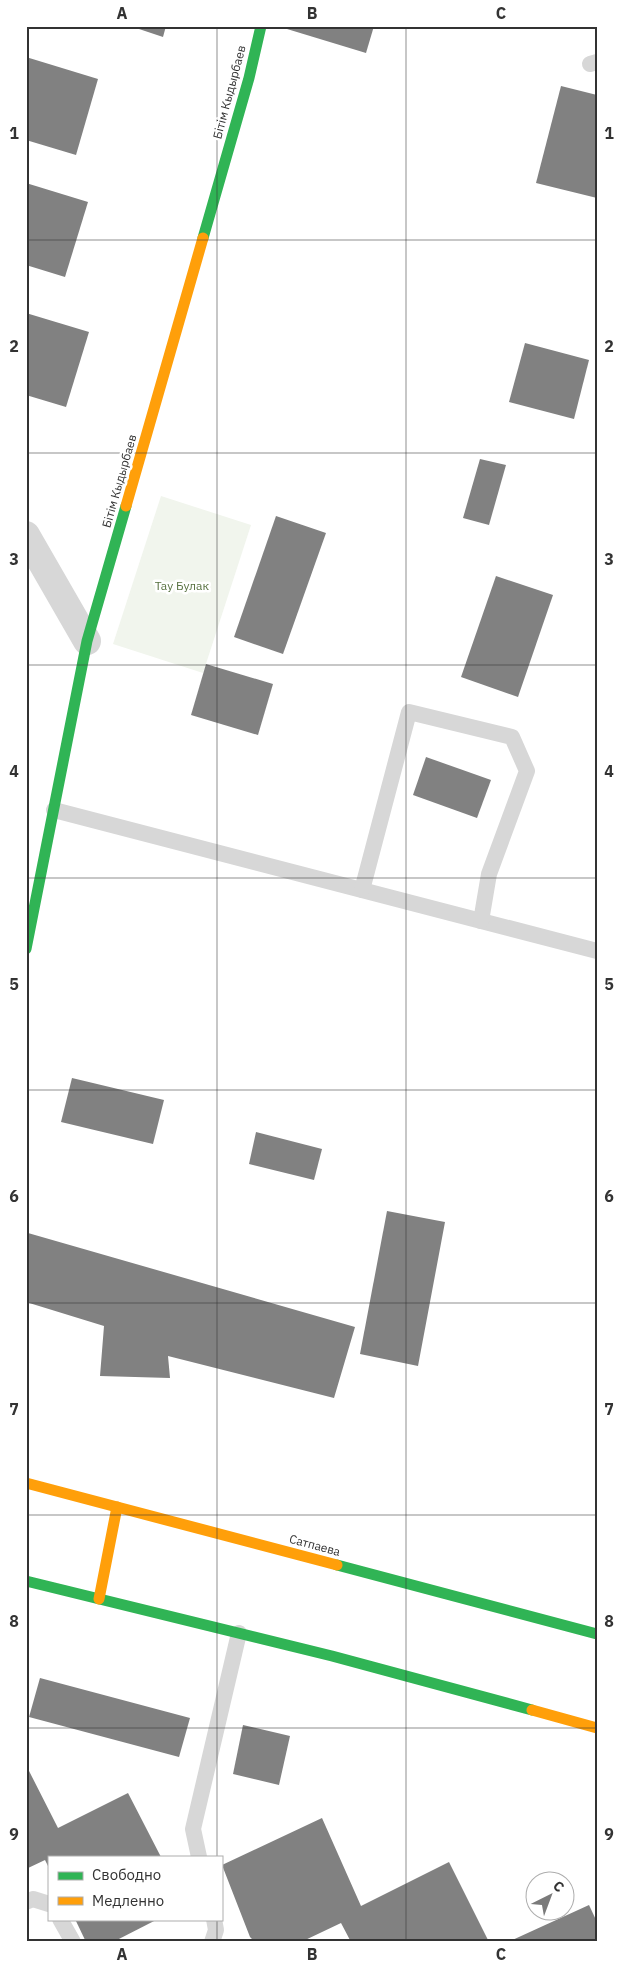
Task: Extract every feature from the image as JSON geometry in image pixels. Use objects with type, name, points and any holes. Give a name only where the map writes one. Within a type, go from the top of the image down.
[{"type":"street","name":"Бiтiм Кыдырбаев","points":[[26,949],[87,641],[243,97],[261,26]]},
{"type":"street","points":[[26,535],[87,641]]},
{"type":"street","name":"Сатпаева","points":[[26,1484],[597,1634]]},
{"type":"street","points":[[99,1598],[117,1507]]},
{"type":"street","points":[[26,1581],[239,1633],[597,1728]]},
{"type":"lane","points":[[362,890],[410,712],[512,737],[527,771],[489,874],[481,921]]},
{"type":"lane","points":[[54,810],[597,951]]},
{"type":"lane","points":[[199,1856],[193,1829],[239,1633]]},
{"type":"lane","points":[[26,1902],[33,1899],[48,1904]]},
{"type":"lane","points":[[61,1920],[73,1942]]},
{"type":"lane","points":[[212,1942],[216,1930],[214,1920]]},
{"type":"green space","name":"Тау Булак","points":[[161,496],[251,525],[203,673],[113,644]]},
{"type":"building","points":[[130,26],[166,26],[163,37]]},
{"type":"building","points":[[287,26],[374,26],[366,53],[287,29]]},
{"type":"building","points":[[26,57],[98,79],[76,155],[26,140]]},
{"type":"building","points":[[561,86],[597,95],[597,198],[536,183]]},
{"type":"building","points":[[26,183],[88,202],[65,277],[26,265]]},
{"type":"building","points":[[26,313],[89,332],[66,407],[26,395]]},
{"type":"building","points":[[525,343],[589,360],[574,419],[509,402]]},
{"type":"building","points":[[480,459],[506,465],[489,525],[463,518]]},
{"type":"building","points":[[276,516],[326,533],[283,654],[234,637]]},
{"type":"building","points":[[496,576],[553,595],[518,697],[461,677]]},
{"type":"building","points":[[206,664],[273,684],[258,735],[191,715]]},
{"type":"building","points":[[426,757],[491,780],[477,818],[413,795]]},
{"type":"building","points":[[72,1078],[164,1100],[153,1144],[61,1122]]},
{"type":"building","points":[[256,1132],[322,1149],[314,1180],[249,1164]]},
{"type":"building","points":[[387,1211],[445,1222],[418,1366],[360,1354]]},
{"type":"building","points":[[28,1233],[355,1327],[334,1398],[168,1356],[170,1378],[100,1376],[104,1326],[26,1302],[26,1243]]},
{"type":"building","points":[[40,1678],[190,1718],[179,1757],[29,1717]]},
{"type":"building","points":[[243,1725],[290,1736],[279,1785],[233,1774]]},
{"type":"building","points":[[26,1765],[58,1828],[128,1793],[160,1856],[48,1856],[48,1866],[45,1860],[26,1869]]},
{"type":"building","points":[[322,1818],[361,1906],[449,1862],[489,1942],[351,1942],[341,1923],[301,1942],[255,1942],[250,1937],[222,1865]]},
{"type":"building","points":[[589,1905],[597,1922],[597,1942],[508,1942],[556,1920],[576,1920],[576,1911]]},
{"type":"building","points":[[75,1920],[156,1920],[113,1942],[86,1942]]},
{"type":"traffic: fast","points":[[203,238],[249,78],[261,26]]},
{"type":"traffic: fast","points":[[26,949],[87,641],[126,506]]},
{"type":"traffic: fast","points":[[337,1565],[597,1634]]},
{"type":"traffic: fast","points":[[26,1581],[332,1656],[532,1710]]},
{"type":"traffic: slow","points":[[126,506],[203,238]]},
{"type":"traffic: slow","points":[[26,1483],[337,1565]]},
{"type":"traffic: slow","points":[[99,1599],[117,1507]]},
{"type":"traffic: slow","points":[[532,1710],[597,1728]]}]
